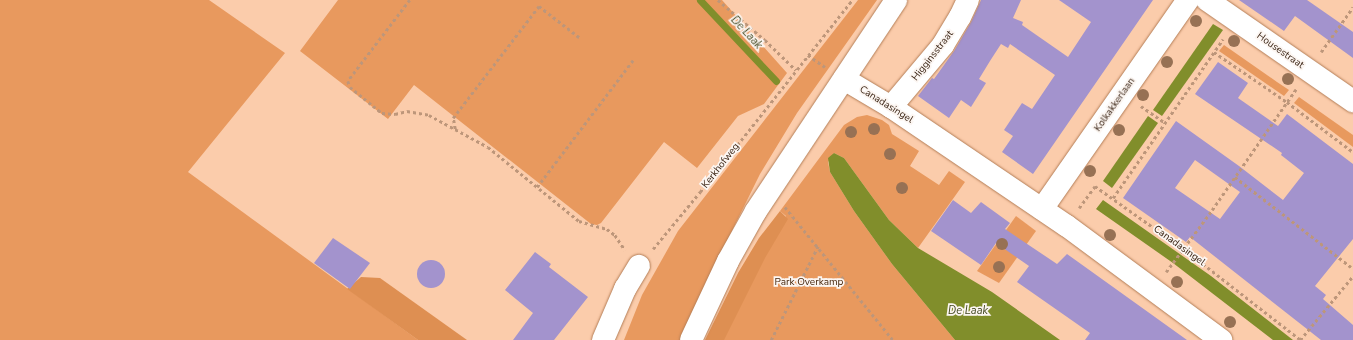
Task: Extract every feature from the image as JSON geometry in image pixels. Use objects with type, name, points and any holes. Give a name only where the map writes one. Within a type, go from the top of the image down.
[{"type":"street","points":[[691,340],[728,261],[770,189],[896,0]]},
{"type":"street","name":"Higginsstraat","points":[[891,107],[943,45],[960,17],[968,0]]},
{"type":"street","name":"Kolkakkerlaan","points":[[1042,209],[1188,0]]},
{"type":"street","name":"Housestraat","points":[[1207,0],[1353,101]]},
{"type":"street","name":"Canadasingel","points":[[844,79],[891,107],[1067,226],[1221,340]]},
{"type":"street","points":[[603,340],[619,302],[638,269]]},
{"type":"path","points":[[410,0],[348,81],[348,84],[382,113],[395,114],[407,111],[428,116],[488,147],[579,221],[608,229],[622,244],[638,269]]},
{"type":"path","points":[[718,0],[796,70]]},
{"type":"path","name":"Kerkhofweg","points":[[638,269],[852,0]]},
{"type":"path","points":[[455,129],[453,118],[539,6],[579,37]]},
{"type":"path","points":[[1308,70],[1353,7]]},
{"type":"path","points":[[1113,198],[1236,20]]},
{"type":"path","points":[[1214,52],[1287,102],[1353,152]]},
{"type":"path","points":[[537,186],[634,60]]},
{"type":"path","points":[[1123,93],[1165,123]]},
{"type":"path","points":[[1172,263],[1184,249],[1287,102]]},
{"type":"path","points":[[1235,177],[1352,267]]},
{"type":"path","name":"Canadasingel","points":[[1067,226],[1095,186],[1184,249],[1301,340]]},
{"type":"path","points":[[770,189],[818,246],[893,340]]},
{"type":"path","points":[[771,340],[818,246]]},
{"type":"path","points":[[1301,340],[1353,276]]},
{"type":"green space","points":[[0,0],[209,0],[285,53],[188,172],[418,340],[0,340]]},
{"type":"green space","points":[[338,0],[722,0],[787,73],[764,104],[738,116],[697,168],[664,142],[601,223],[597,225],[591,224],[414,85],[388,119],[300,51]]},
{"type":"green space","points":[[858,0],[877,0],[797,113],[760,174],[720,255],[683,340],[624,340],[642,295],[678,231]]},
{"type":"green space","points":[[1224,45],[1289,90],[1284,96],[1219,51]]},
{"type":"green space","points":[[1299,97],[1353,135],[1353,147],[1294,103]]},
{"type":"green space","name":"Park Overkamp","points":[[867,115],[882,120],[889,125],[892,134],[919,151],[910,166],[939,185],[949,171],[965,182],[918,248],[889,220],[844,158],[834,153],[828,162],[830,172],[854,211],[892,264],[955,340],[713,340],[786,216],[780,211],[844,125],[857,117]]},
{"type":"green space","points":[[1016,216],[1036,231],[999,283],[977,271]]},
{"type":"shaded area","points":[[780,211],[788,219],[765,258],[724,340],[705,340],[738,273],[759,238]]},
{"type":"shaded area","points":[[361,277],[380,278],[467,340],[418,340],[347,289]]},
{"type":"water","points":[[1213,24],[1223,30],[1162,116],[1153,110]]},
{"type":"water","points":[[1148,116],[1158,123],[1112,188],[1103,181]]},
{"type":"water","name":"De Laak","points":[[834,153],[844,158],[889,220],[918,248],[992,292],[1060,340],[955,340],[892,264],[854,211],[830,172],[828,158]]},
{"type":"water","points":[[1103,200],[1211,276],[1293,340],[1273,340],[1173,263],[1096,209]]},
{"type":"building","points":[[981,0],[1021,0],[1013,18],[1023,22],[1022,25],[1068,57],[1091,22],[1059,0],[1153,0],[1033,174],[1002,152],[1013,136],[1004,130],[1022,103],[1032,109],[1055,75],[1010,44],[1008,48],[1001,44],[990,61],[979,79],[986,83],[971,107],[961,100],[949,118],[918,96],[932,78],[934,79],[954,51],[971,22]]},
{"type":"building","points":[[1239,0],[1307,0],[1353,32],[1353,58],[1295,16],[1284,31]]},
{"type":"building","points":[[1218,62],[1248,83],[1238,98],[1278,126],[1287,114],[1353,164],[1353,239],[1315,286],[1326,295],[1323,299],[1353,325],[1353,340],[1321,340],[1190,237],[1186,242],[1123,198],[1176,121],[1239,166],[1283,200],[1304,173],[1281,155],[1282,153],[1195,94]],"holes":[[[1195,160],[1240,192],[1220,219],[1175,188]]]},
{"type":"building","points":[[953,200],[971,213],[981,202],[1010,223],[1005,229],[1057,264],[1067,254],[1187,340],[1085,340],[1090,333],[1017,282],[1029,266],[996,243],[981,265],[931,231]]},
{"type":"building","points":[[333,238],[370,263],[350,289],[314,263]]},
{"type":"building","points":[[535,252],[551,264],[549,267],[588,297],[554,340],[513,340],[533,313],[505,290]]},
{"type":"building","points":[[431,260],[441,264],[445,274],[441,284],[431,288],[421,284],[417,274],[421,264]]},
{"type":"waterway","name":"De Laak","points":[[700,0],[776,81]]}]
